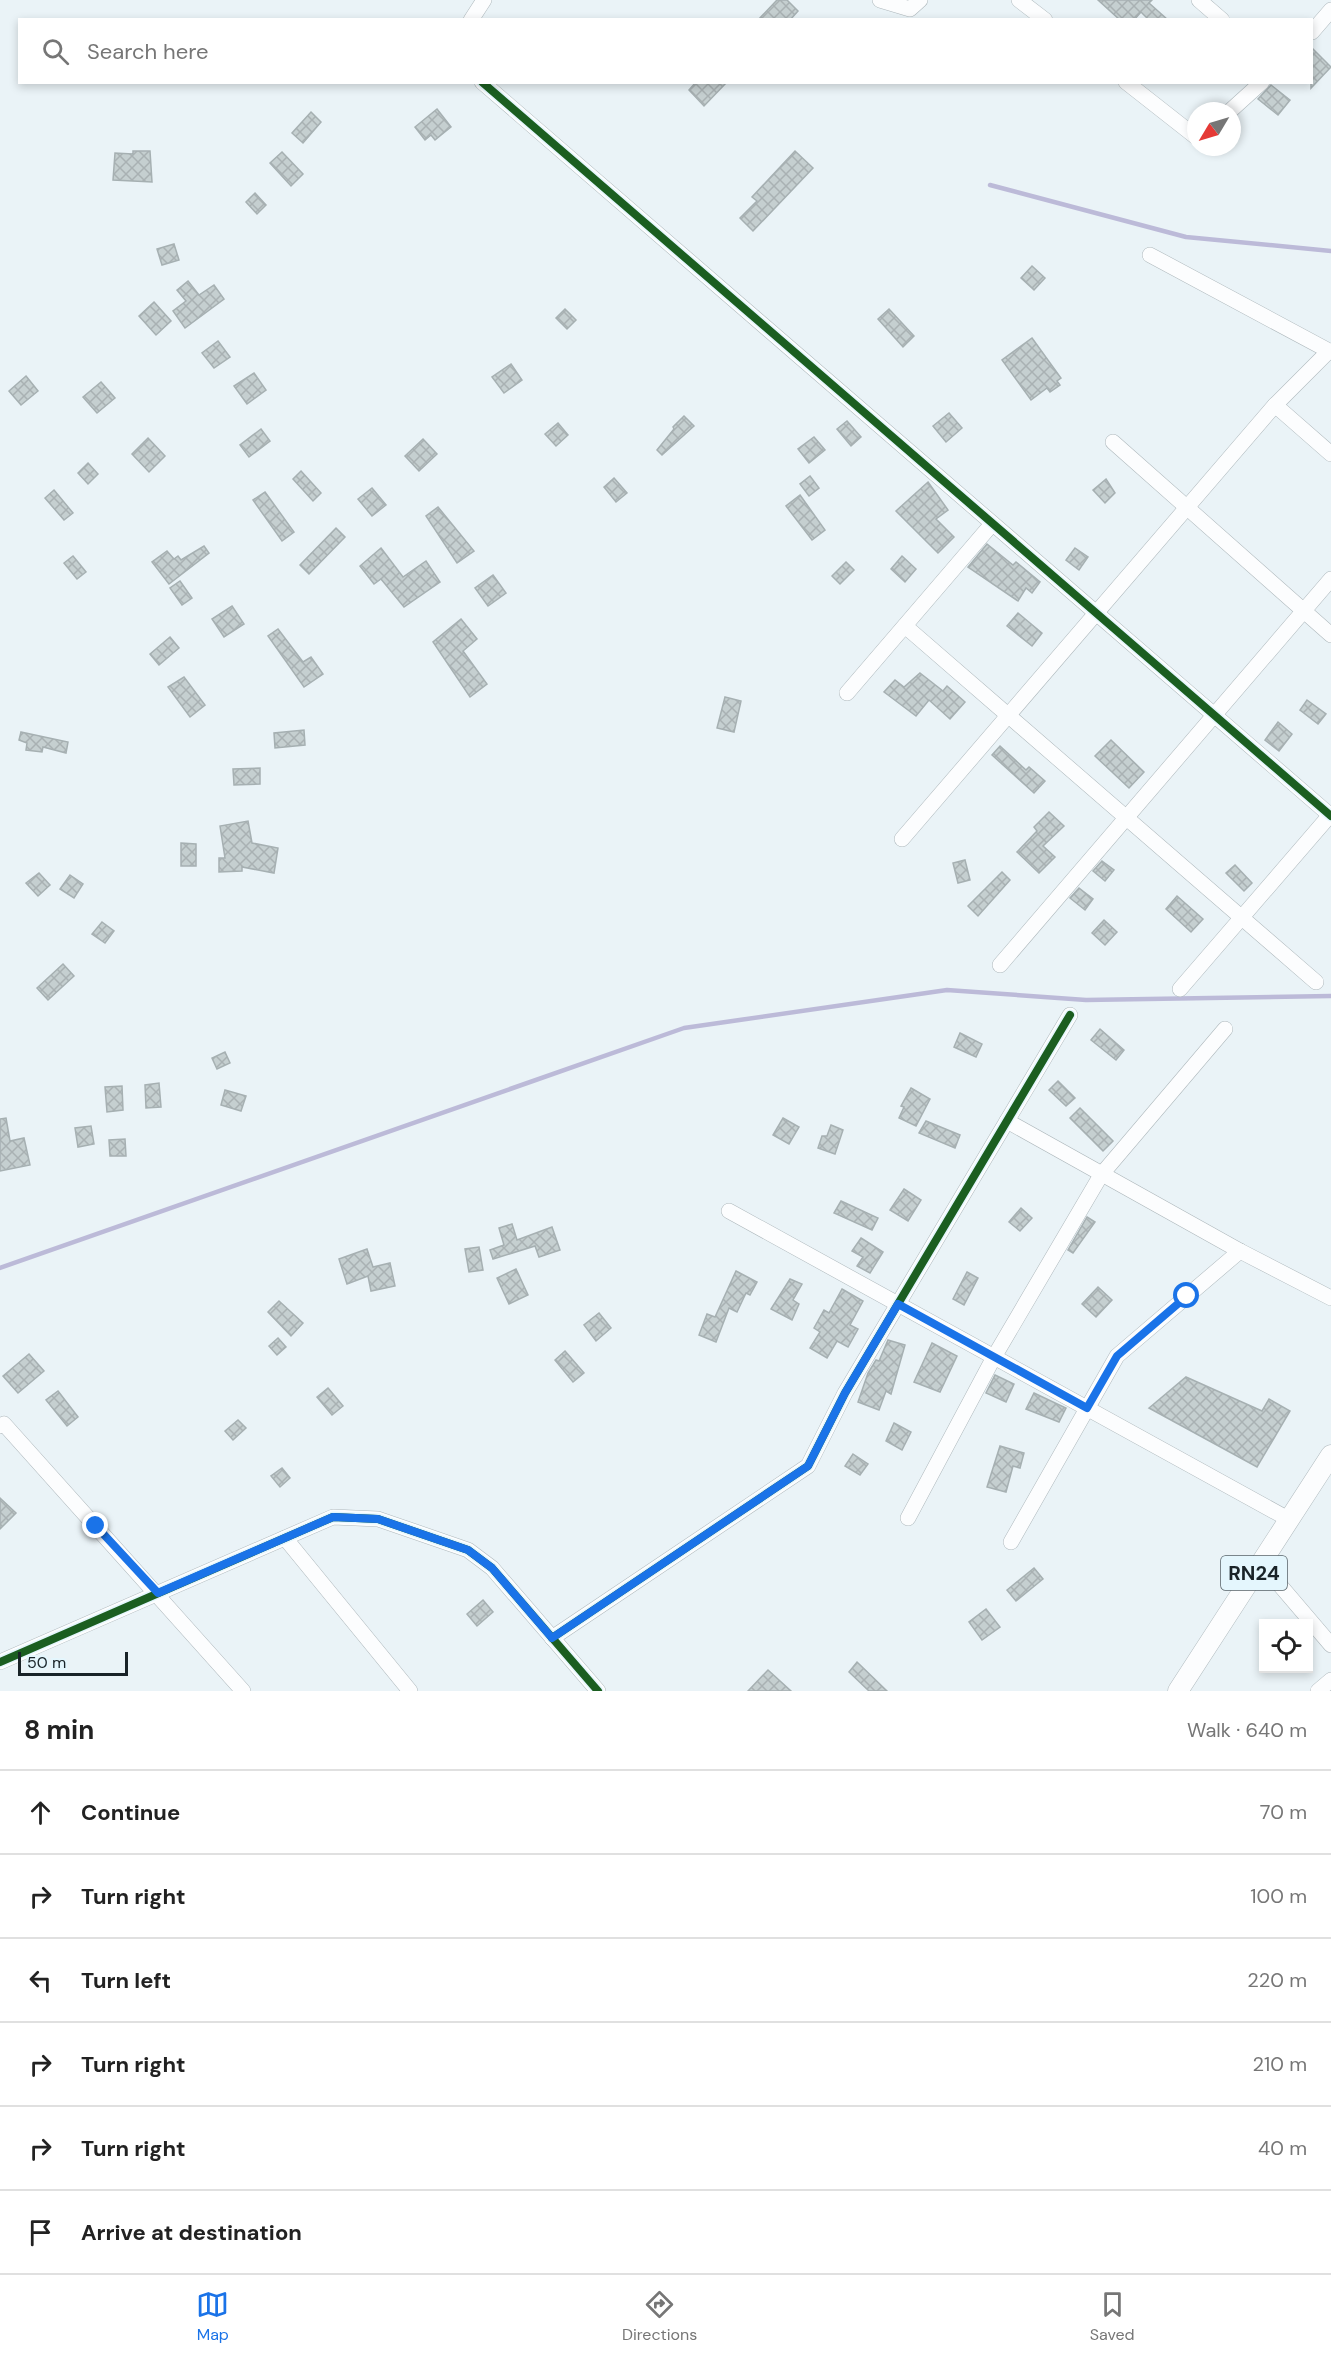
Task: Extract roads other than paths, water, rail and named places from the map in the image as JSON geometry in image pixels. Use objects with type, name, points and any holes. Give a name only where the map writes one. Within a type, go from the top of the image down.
[{"type":"main road","name":"RN24","points":[[1178,1691],[1261,1563],[1328,1466]]},
{"type":"street","points":[[472,18],[484,0]]},
{"type":"street","points":[[880,0],[910,9],[920,0]]},
{"type":"street","points":[[1019,0],[1042,18]]},
{"type":"street","points":[[1199,0],[1220,18]]},
{"type":"street","points":[[1313,30],[1331,10]]},
{"type":"street","points":[[484,84],[1330,815],[1180,989]]},
{"type":"street","points":[[1129,84],[1187,130]]},
{"type":"street","points":[[1240,102],[1260,84]]},
{"type":"street","points":[[902,839],[1275,405],[1330,352],[1150,255]]},
{"type":"street","points":[[1275,405],[1331,454]]},
{"type":"street","points":[[1113,442],[1331,634]]},
{"type":"street","points":[[847,693],[992,524]]},
{"type":"street","points":[[1000,965],[1331,579]]},
{"type":"street","points":[[905,626],[1316,982]]},
{"type":"street","points":[[552,1638],[808,1466],[845,1393],[1070,1015]]},
{"type":"street","points":[[908,1518],[994,1357],[1101,1175],[1225,1029]]},
{"type":"street","points":[[1007,1121],[1240,1251],[1331,1298]]},
{"type":"street","points":[[729,1210],[1290,1520]]},
{"type":"street","points":[[1011,1542],[1117,1356],[1240,1251]]},
{"type":"street","points":[[0,1426],[4,1424],[158,1593],[243,1691]]},
{"type":"street","points":[[0,1662],[333,1517],[378,1519],[468,1550],[492,1568],[598,1691]]},
{"type":"street","points":[[285,1538],[410,1691]]},
{"type":"street","points":[[1261,1563],[1331,1645]]},
{"type":"street","points":[[1318,1691],[1331,1680]]},
{"type":"waterway","points":[[990,185],[1186,237],[1331,251]]},
{"type":"waterway","points":[[0,1268],[684,1028],[947,990],[1086,1000],[1331,996]]}]
